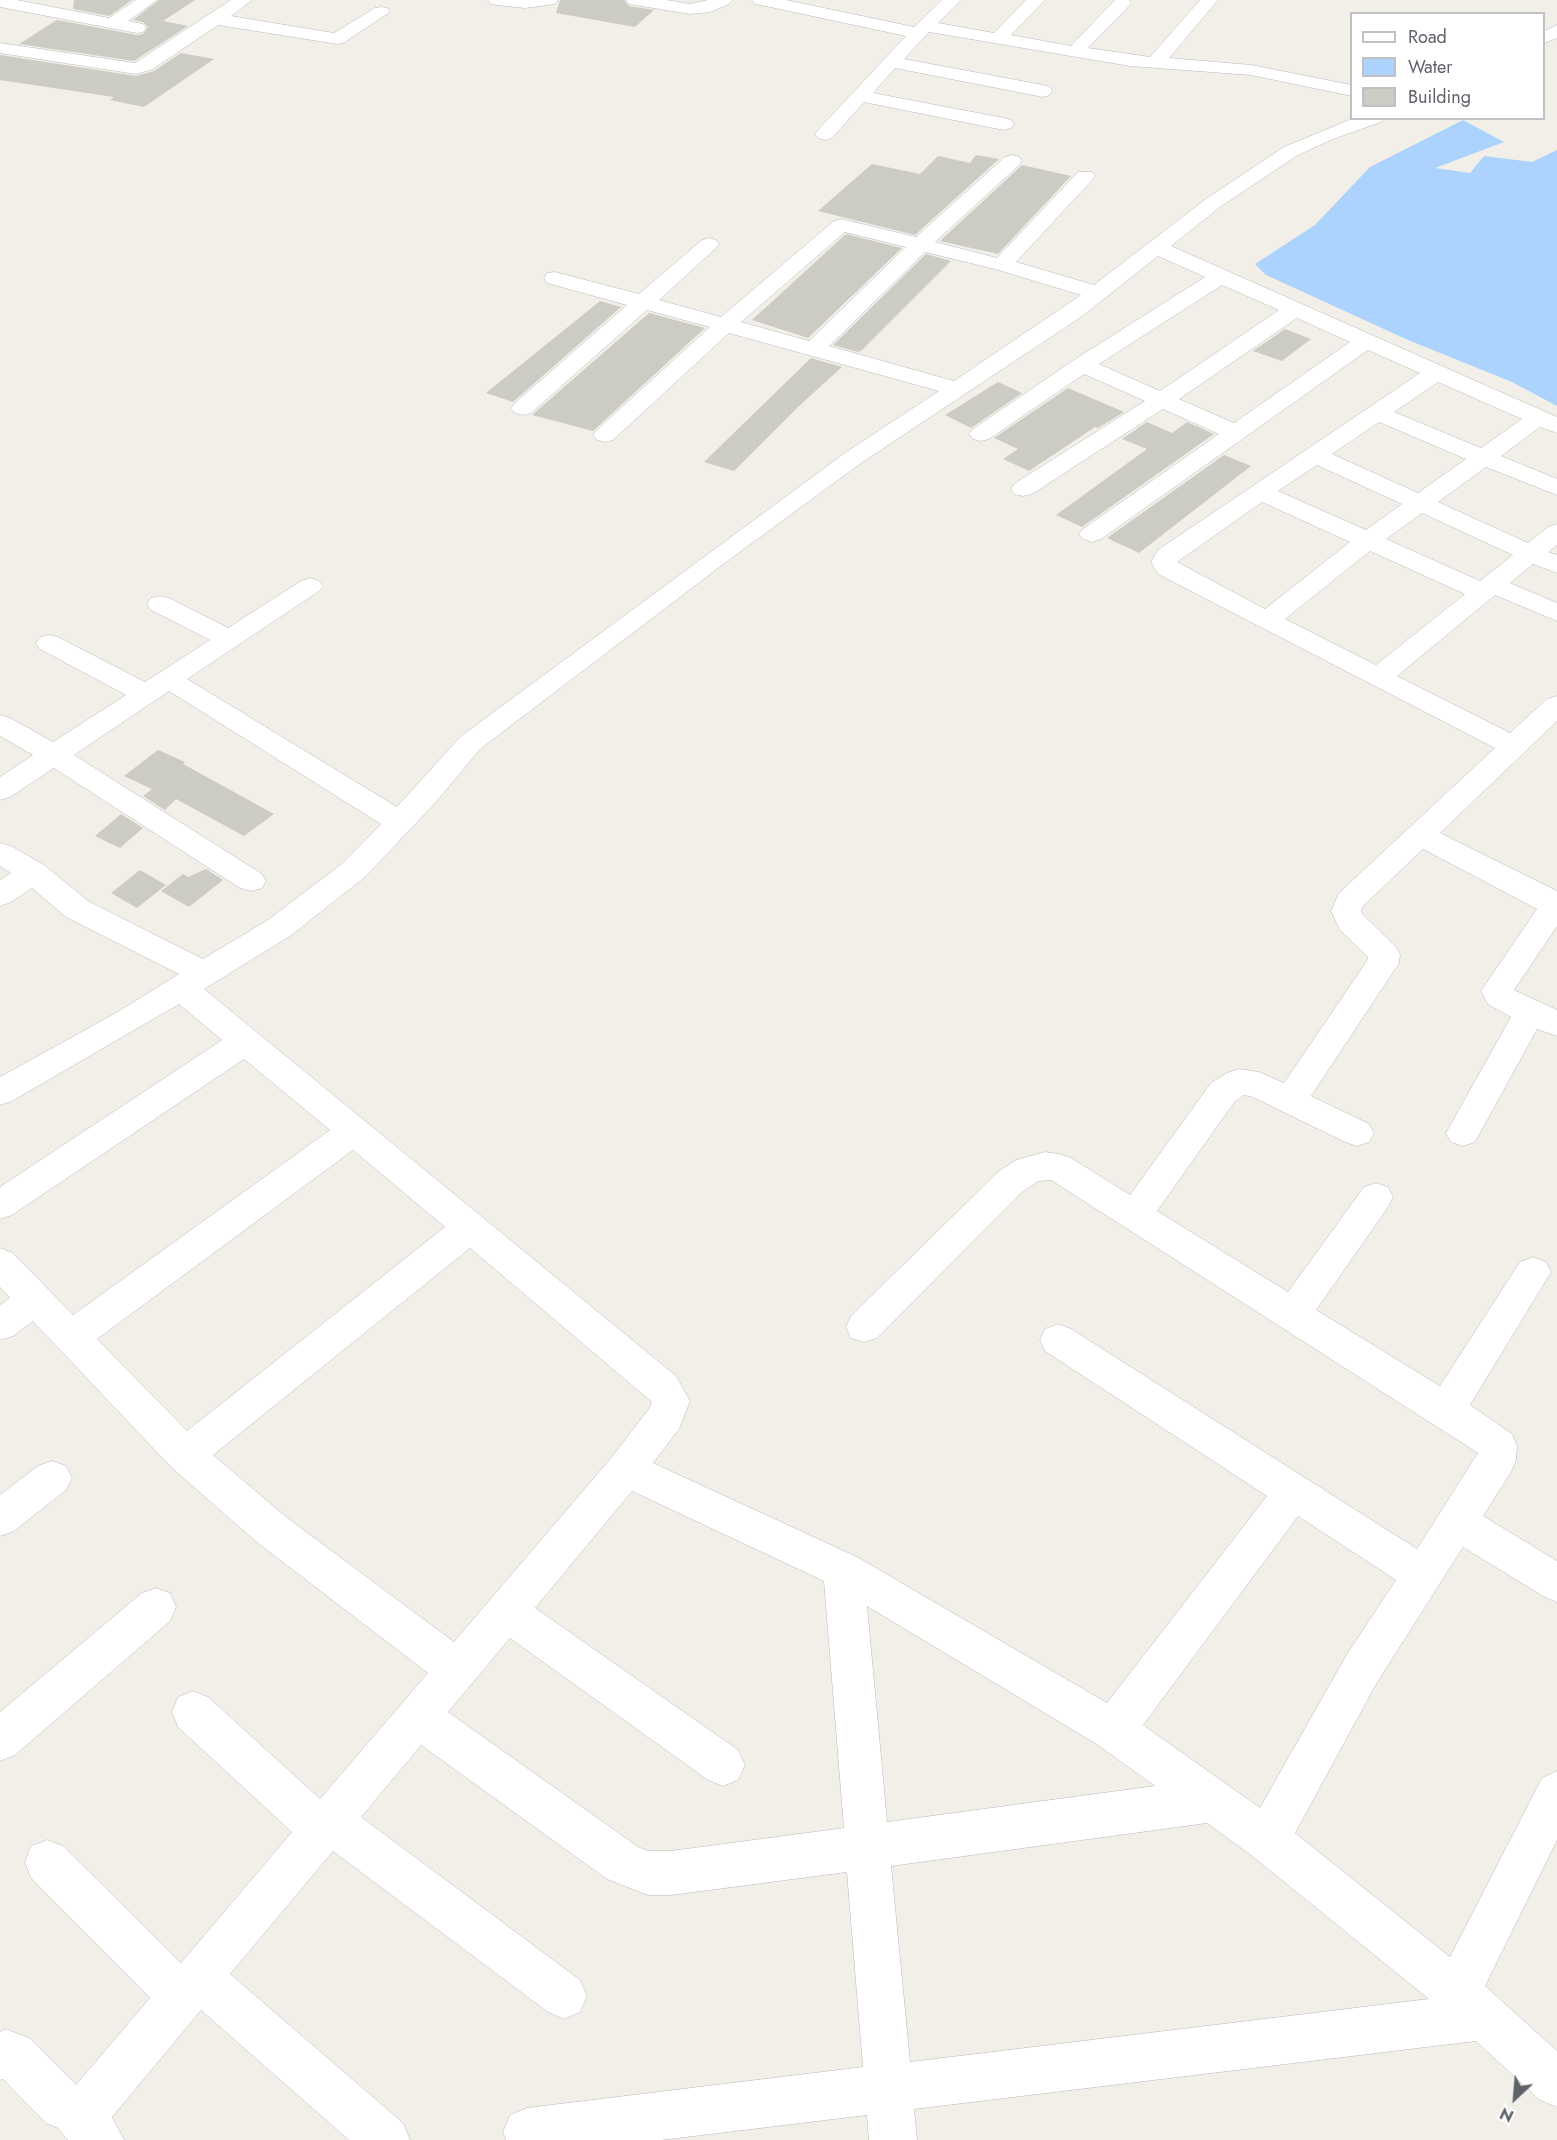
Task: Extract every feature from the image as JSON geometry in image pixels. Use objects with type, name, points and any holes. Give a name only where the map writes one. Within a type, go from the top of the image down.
[{"type":"street","points":[[60,13],[78,0]]},
{"type":"street","points":[[113,23],[148,0]]},
{"type":"street","points":[[0,48],[136,69],[147,65],[243,0]]},
{"type":"street","points":[[497,0],[525,3],[549,0]]},
{"type":"street","points":[[635,0],[690,9],[704,8],[723,0]]},
{"type":"street","points":[[761,0],[921,29],[1155,63],[1251,70],[1350,91]]},
{"type":"street","points":[[825,134],[921,29],[952,0]]},
{"type":"street","points":[[998,39],[1033,0]]},
{"type":"street","points":[[1155,63],[1209,0]]},
{"type":"street","points":[[0,2],[137,27]]},
{"type":"street","points":[[1076,51],[1122,3]]},
{"type":"street","points":[[215,19],[337,39],[381,12]]},
{"type":"street","points":[[891,62],[1043,91]]},
{"type":"street","points":[[860,96],[1004,124]]},
{"type":"street","points":[[0,1092],[193,981],[279,928],[354,870],[470,743],[552,680],[853,458],[1073,312],[1095,292],[1213,203],[1291,151],[1326,135],[1368,120]]},
{"type":"street","points":[[812,350],[1012,160]]},
{"type":"street","points":[[1002,265],[1085,176]]},
{"type":"street","points":[[605,435],[841,225],[1002,265],[1095,292]]},
{"type":"street","points":[[523,408],[709,244]]},
{"type":"street","points":[[1155,247],[1548,422]]},
{"type":"street","points":[[981,434],[1219,277]]},
{"type":"street","points":[[555,278],[960,389]]},
{"type":"street","points":[[1023,489],[1162,400],[1294,310]]},
{"type":"street","points":[[1092,534],[1366,341]]},
{"type":"street","points":[[1083,365],[1237,433]]},
{"type":"street","points":[[1436,373],[1167,555],[1164,562],[1167,569],[1513,746]]},
{"type":"street","points":[[1377,413],[1485,456],[1557,488]]},
{"type":"street","points":[[1267,620],[1368,540],[1485,456],[1548,422]]},
{"type":"street","points":[[1315,455],[1557,565]]},
{"type":"street","points":[[1261,492],[1368,540],[1487,588],[1557,613]]},
{"type":"street","points":[[1378,677],[1557,532]]},
{"type":"street","points":[[0,790],[310,586]]},
{"type":"street","points":[[160,604],[230,639]]},
{"type":"street","points":[[49,643],[157,687],[400,822]]},
{"type":"street","points":[[1290,1100],[1383,963],[1384,954],[1351,922],[1346,911],[1350,901],[1557,705]]},
{"type":"street","points":[[0,724],[54,755],[250,881]]},
{"type":"street","points":[[1419,835],[1556,904],[1497,991],[1499,996],[1506,1001],[1544,1018],[1463,1133]]},
{"type":"street","points":[[0,853],[33,872],[77,909],[193,981],[246,1041],[663,1388],[671,1401],[666,1417],[626,1469],[95,2100],[83,2111],[88,2126]]},
{"type":"street","points":[[0,895],[33,872]]},
{"type":"street","points":[[0,1205],[246,1041]]},
{"type":"street","points":[[1135,1215],[1223,1092],[1239,1082],[1259,1085],[1357,1133]]},
{"type":"street","points":[[72,1336],[354,1131]]},
{"type":"street","points":[[864,1327],[1010,1182],[1028,1170],[1045,1166],[1059,1168],[1484,1434],[1498,1446],[1497,1460],[1361,1671],[1267,1839]]},
{"type":"street","points":[[1293,1314],[1376,1197]]},
{"type":"street","points":[[185,1455],[470,1227]]},
{"type":"street","points":[[0,1263],[185,1455],[272,1530],[457,1669]]},
{"type":"street","points":[[1446,1410],[1533,1272]]},
{"type":"street","points":[[0,1325],[36,1299]]},
{"type":"street","points":[[1058,1340],[1423,1575]]},
{"type":"street","points":[[626,1469],[843,1570],[1113,1730],[1267,1839],[1471,2004],[1557,2083]]},
{"type":"street","points":[[0,1518],[52,1478]]},
{"type":"street","points":[[1113,1730],[1293,1492]]},
{"type":"street","points":[[1457,1522],[1554,1575]]},
{"type":"street","points":[[843,1570],[893,2140]]},
{"type":"street","points":[[0,1740],[156,1607]]},
{"type":"street","points":[[506,1611],[723,1765]]},
{"type":"street","points":[[193,1712],[326,1826],[564,1996]]},
{"type":"street","points":[[417,1716],[623,1863],[648,1873],[671,1873],[1214,1800]]},
{"type":"street","points":[[1471,2004],[1557,1793]]},
{"type":"street","points":[[47,1862],[190,1987],[386,2140]]},
{"type":"street","points":[[527,2132],[889,2090],[1471,2004]]},
{"type":"street","points":[[0,2056],[6,2053],[14,2056],[63,2106],[88,2126]]},
{"type":"water","points":[[1463,120],[1504,142],[1435,168],[1470,173],[1484,156],[1532,162],[1557,150],[1557,406],[1512,382],[1408,340],[1266,275],[1255,264],[1315,225],[1370,167]]},
{"type":"building","points":[[74,0],[132,0],[109,16],[73,9]]},
{"type":"building","points":[[159,0],[195,0],[163,21],[188,26],[134,61],[19,44],[57,20],[137,35],[143,34],[148,27],[143,22],[133,20]]},
{"type":"building","points":[[560,0],[624,0],[629,6],[654,10],[635,27],[556,13]]},
{"type":"building","points":[[181,53],[214,59],[144,107],[110,100],[114,97],[0,80],[0,55],[136,76],[154,71]]},
{"type":"building","points":[[976,155],[999,159],[915,235],[818,211],[872,164],[920,174],[938,156],[970,163]]},
{"type":"building","points":[[1022,165],[1071,176],[998,254],[940,241]]},
{"type":"building","points":[[846,234],[902,248],[808,338],[752,320]]},
{"type":"building","points":[[926,254],[951,261],[862,350],[858,352],[833,345]]},
{"type":"building","points":[[600,301],[621,307],[513,402],[486,393]]},
{"type":"building","points":[[649,313],[705,328],[593,431],[532,415]]},
{"type":"building","points":[[1285,329],[1311,339],[1282,361],[1253,351]]},
{"type":"building","points":[[811,358],[842,367],[734,471],[704,462]]},
{"type":"building","points":[[998,382],[1022,393],[971,428],[945,415]]},
{"type":"building","points":[[1068,388],[1124,412],[1098,428],[1095,427],[1029,471],[1003,459],[1018,449],[994,438]]},
{"type":"building","points":[[1147,422],[1172,433],[1187,422],[1214,434],[1082,527],[1056,515],[1147,449],[1122,439]]},
{"type":"building","points":[[1224,455],[1251,466],[1139,553],[1107,538]]},
{"type":"building","points":[[158,750],[185,762],[183,764],[274,814],[244,836],[176,799],[165,810],[143,796],[152,789],[124,776]]},
{"type":"building","points":[[121,814],[143,828],[120,848],[95,836]]},
{"type":"building","points":[[206,869],[223,880],[189,907],[161,891],[183,874],[188,877]]},
{"type":"building","points":[[140,870],[166,885],[137,908],[111,893]]}]
